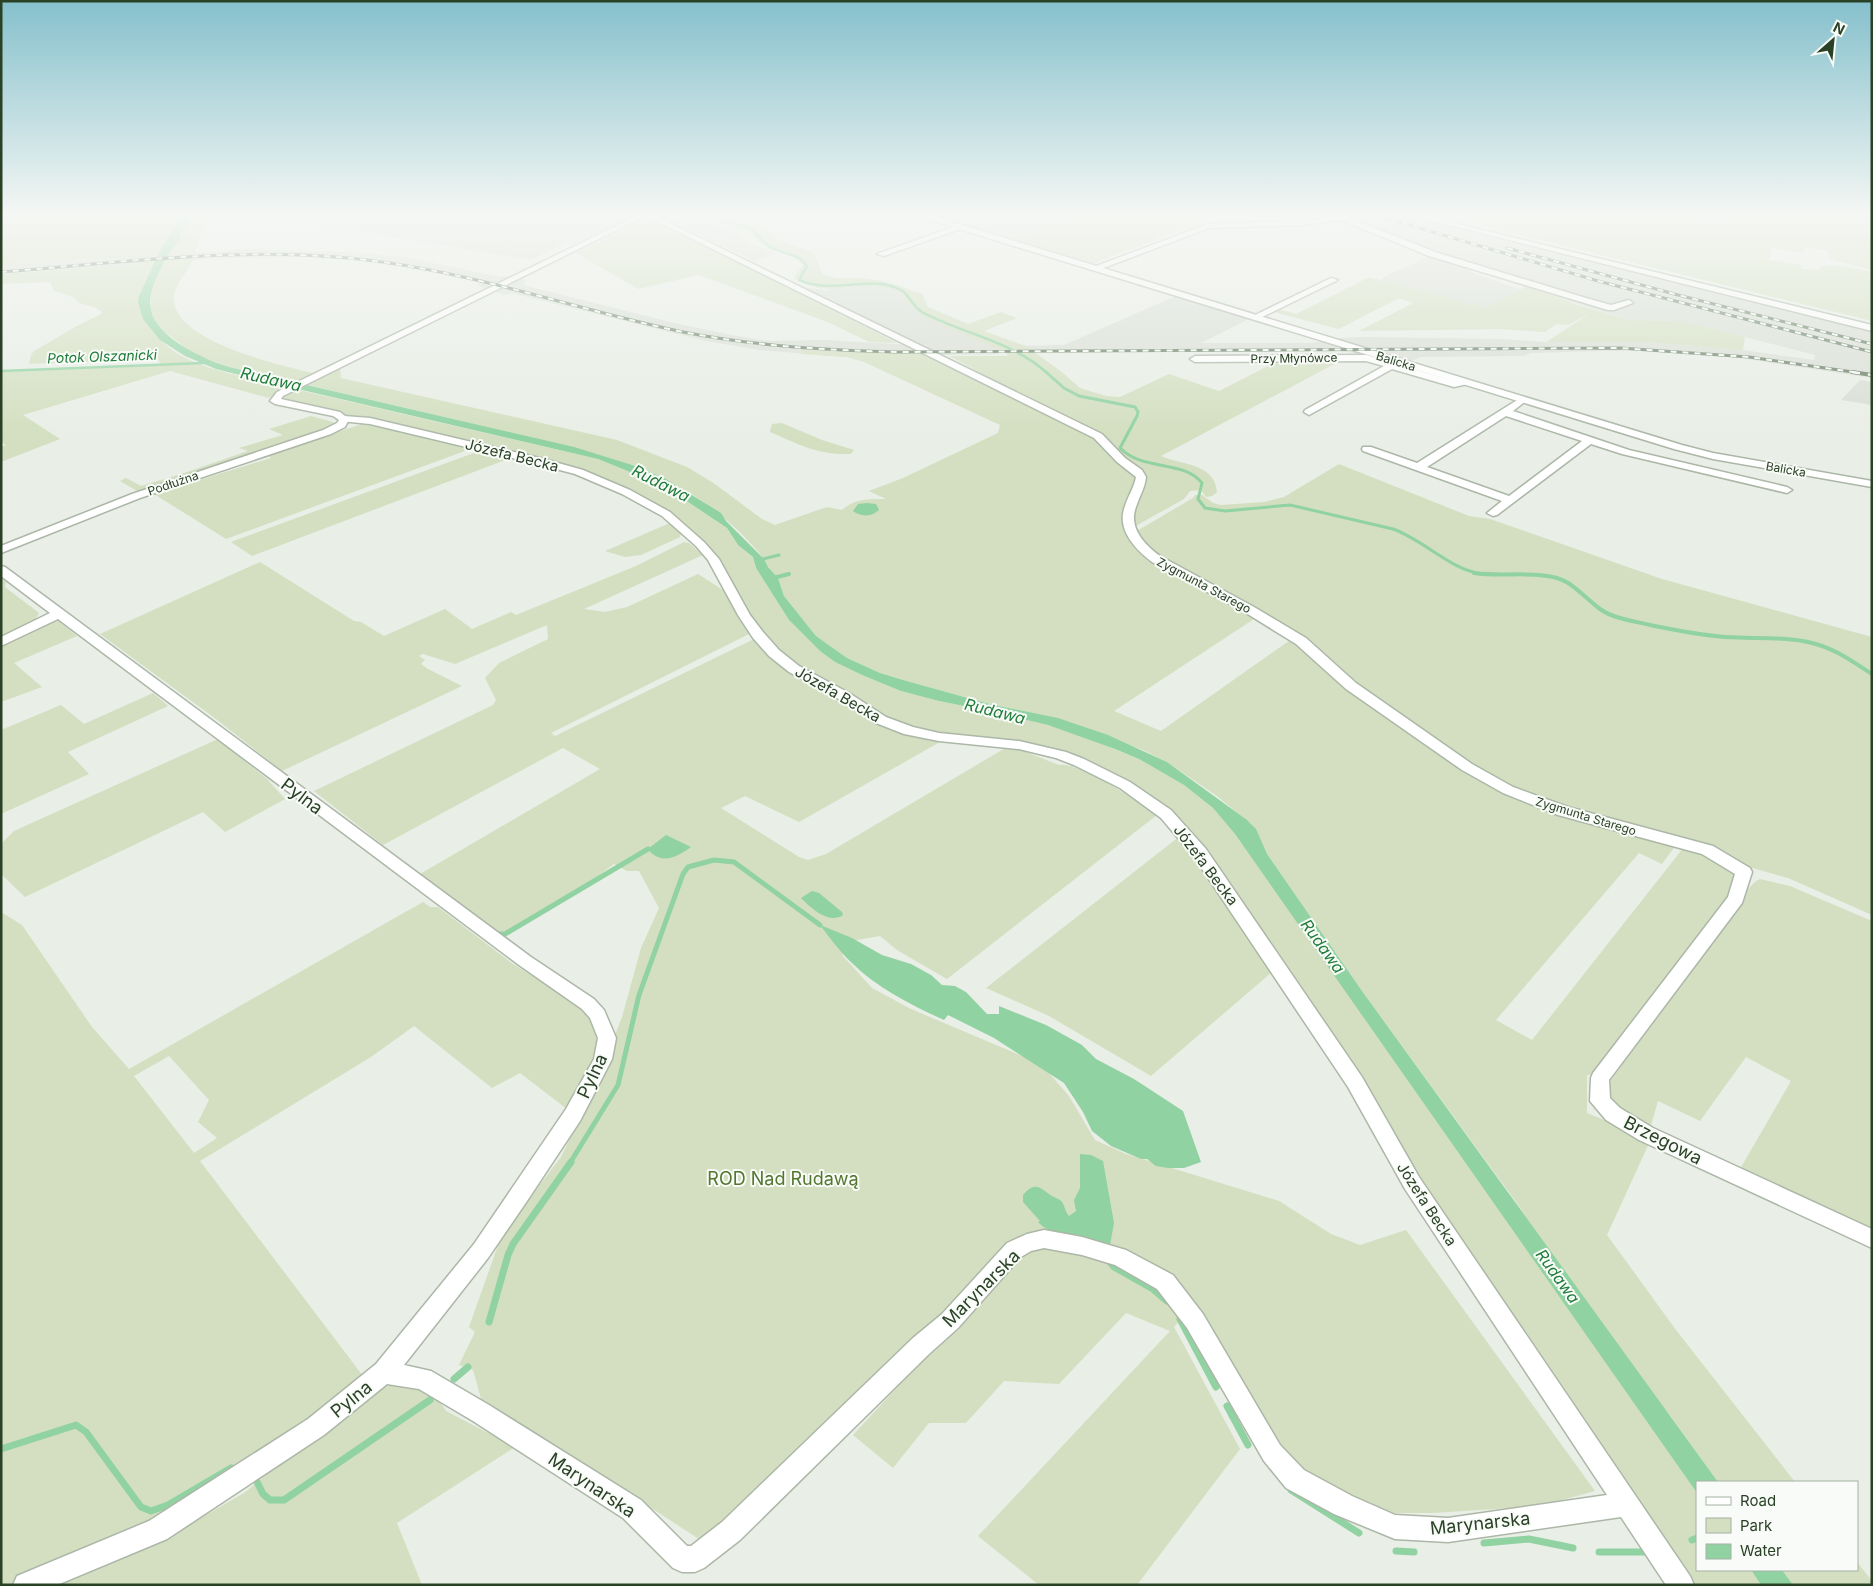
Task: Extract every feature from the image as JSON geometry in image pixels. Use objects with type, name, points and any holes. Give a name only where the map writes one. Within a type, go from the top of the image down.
[{"type":"street","name":"Józefa Becka","points":[[491,290],[280,394],[275,401],[320,409],[336,414],[344,419],[370,421],[540,461],[579,472],[626,492],[666,514],[700,544],[713,559],[744,615],[758,635],[774,653],[794,669],[844,696],[881,720],[909,730],[939,737],[1019,745],[1079,762],[1125,785],[1166,814],[1200,853],[1350,1074],[1412,1183],[1681,1585]]},
{"type":"street","name":"Zygmunta Starego","points":[[801,290],[1098,436],[1121,460],[1138,472],[1141,477],[1129,510],[1128,521],[1131,531],[1143,549],[1156,559],[1250,610],[1302,641],[1351,686],[1467,767],[1508,790],[1563,811],[1707,850],[1744,872]]},
{"type":"street","name":"Balicka","points":[[1167,290],[1694,452],[1872,484]]},
{"type":"street","points":[[1255,317],[1313,290]]},
{"type":"street","points":[[1550,290],[1611,308],[1629,304]]},
{"type":"street","points":[[1718,290],[1872,328]]},
{"type":"street","name":"Przy Młynówce","points":[[1195,359],[1355,357],[1392,365],[1454,384],[1465,382]]},
{"type":"street","points":[[1309,412],[1392,365]]},
{"type":"street","points":[[1419,467],[1522,400]]},
{"type":"street","points":[[1505,412],[1670,464],[1787,490]]},
{"type":"street","name":"Podłużna","points":[[1,550],[136,496],[327,432],[341,426],[344,419]]},
{"type":"street","points":[[1493,512],[1589,440]]},
{"type":"street","points":[[1367,449],[1510,500]]},
{"type":"street","name":"Pylna","points":[[1,570],[518,956],[588,1004],[598,1015],[607,1038],[603,1059],[573,1115],[481,1251],[384,1372],[316,1427],[158,1530],[26,1585]]},
{"type":"street","points":[[1,642],[58,614]]},
{"type":"street","name":"Brzegowa","points":[[1744,872],[1736,899],[1600,1078],[1600,1101],[1613,1114],[1646,1134],[1872,1239]]},
{"type":"street","name":"Marynarska","points":[[384,1372],[423,1379],[481,1413],[632,1509],[682,1559],[695,1559],[731,1530],[921,1346],[950,1321],[1014,1250],[1027,1243],[1044,1239],[1082,1246],[1119,1257],[1165,1282],[1195,1320],[1272,1453],[1295,1479],[1343,1505],[1395,1528],[1448,1530],[1627,1504]]},
{"type":"shaded area","points":[[488,290],[543,290],[670,322],[769,341],[824,340],[928,346],[900,338],[805,290],[900,290],[907,302],[1020,346],[1064,345],[1176,296],[1249,319],[1201,343],[1313,343],[1337,338],[1364,337],[1500,339],[1546,342],[1645,342],[1743,350],[1814,360],[1815,355],[1682,321],[1628,320],[1535,290],[1703,290],[1872,332],[1872,378],[1740,358],[1649,350],[1531,353],[1523,356],[1421,357],[1411,361],[1376,349],[1365,355],[1336,350],[999,351],[998,354],[846,357],[759,350],[706,341],[511,293],[505,295]]},
{"type":"shaded area","points":[[1418,290],[1522,290],[1486,308]]},
{"type":"shaded area","points":[[1860,380],[1872,382],[1872,405],[1841,400]]},
{"type":"green space","points":[[142,290],[139,296],[152,325],[161,340],[172,350],[202,365],[220,371],[289,387],[269,398],[170,371],[23,415],[60,439],[1,462],[1,447],[6,445],[1,442],[1,372],[161,365],[158,359],[29,364],[34,351],[102,312],[94,307],[79,303],[74,297],[54,291]]},
{"type":"green space","points":[[152,290],[175,290],[174,296],[177,312],[190,326],[209,339],[256,358],[317,374],[298,383],[229,367],[202,357],[187,349],[164,331],[155,321],[151,310]]},
{"type":"green space","points":[[740,290],[792,290],[897,343],[869,342],[830,323]]},
{"type":"green space","points":[[900,290],[911,290],[922,294],[928,307],[968,324],[1001,312],[1017,318],[984,331],[1026,346],[1080,388],[1106,396],[1120,397],[1169,374],[1219,391],[1280,360],[1340,361],[1161,456],[1204,470],[1215,482],[1217,492],[1212,496],[1206,497],[1201,490],[1190,491],[1184,499],[1132,528],[1131,521],[1143,485],[1113,449],[950,356],[1008,356],[1006,352],[923,317],[907,302]]},
{"type":"green space","points":[[1343,290],[1418,290],[1486,308],[1520,290],[1538,290],[1575,304],[1628,320],[1682,321],[1745,337],[1743,350],[1645,342],[1546,342],[1589,314],[1568,325],[1557,324],[1545,332],[1501,329],[1359,331],[1413,303],[1399,298],[1339,329],[1273,312],[1278,309],[1296,314]]},
{"type":"green space","points":[[1745,290],[1872,290],[1872,321]]},
{"type":"green space","points":[[801,350],[919,353],[1097,438],[1137,477],[1134,491],[1125,507],[1122,518],[1135,544],[1257,617],[1114,711],[1161,731],[1293,638],[1470,773],[1676,845],[1662,864],[1639,853],[1496,1020],[1532,1040],[1684,847],[1704,853],[1735,872],[1729,898],[1685,952],[1607,1064],[1597,1074],[1587,1075],[1587,1113],[1651,1139],[1607,1235],[1676,1330],[1794,1481],[1717,1481],[1666,1410],[1636,1405],[1696,1492],[1696,1571],[1752,1571],[1761,1585],[1687,1585],[1174,817],[1066,756],[932,734],[901,726],[799,669],[764,638],[725,574],[661,509],[545,461],[286,401],[282,397],[295,389],[598,459],[655,482],[727,528],[738,545],[753,557],[756,568],[789,620],[820,651],[835,662],[901,691],[1048,725],[1084,737],[1139,759],[1184,785],[1213,808],[1235,834],[1331,969],[1527,1217],[1362,991],[1267,854],[1252,825],[1217,796],[1167,762],[1143,750],[1070,722],[993,705],[903,680],[880,673],[847,658],[816,636],[784,596],[778,578],[768,567],[764,559],[731,524],[706,504],[678,486],[651,473],[609,458],[304,384],[340,368],[341,378],[617,440],[687,467],[712,482],[762,519],[775,525],[827,507],[842,510],[857,501],[886,499],[869,491],[903,478],[998,433],[1000,425],[864,362],[846,357],[801,354]]},
{"type":"green space","points":[[311,416],[333,422],[335,425],[297,440],[139,492],[120,481],[126,478],[141,486],[181,474],[248,451],[239,448],[283,435],[269,429]]},
{"type":"green space","points":[[782,423],[822,440],[854,450],[851,454],[818,451],[770,432],[772,424]]},
{"type":"green space","points":[[362,424],[375,425],[473,448],[226,539],[154,494],[271,458],[267,455]]},
{"type":"green space","points":[[482,450],[513,457],[252,556],[231,542]]},
{"type":"green space","points":[[1339,464],[1469,516],[1490,519],[1662,579],[1872,637],[1872,915],[1788,878],[1749,867],[1717,850],[1603,818],[1530,794],[1492,777],[1373,698],[1341,670],[1158,558],[1135,532],[1193,498],[1195,495],[1202,495],[1213,503],[1221,505],[1264,502],[1284,497]]},
{"type":"green space","points":[[670,523],[681,532],[680,537],[641,555],[625,557],[605,551]]},
{"type":"green space","name":"ROD Nad Rudawą","points":[[684,542],[689,543],[703,555],[584,609],[605,612],[627,607],[698,574],[723,590],[749,634],[551,733],[555,736],[754,639],[781,665],[872,722],[892,731],[940,742],[799,822],[745,796],[721,808],[799,857],[808,860],[826,854],[1007,747],[1059,765],[1081,769],[1124,793],[1157,815],[947,979],[897,950],[880,936],[857,940],[842,955],[872,988],[911,1009],[1041,1064],[1069,1096],[1095,1140],[1126,1154],[1279,1201],[1331,1234],[1360,1245],[1406,1230],[1595,1491],[1540,1506],[1433,1513],[1386,1513],[1291,1463],[1167,1277],[1066,1238],[1038,1231],[1013,1240],[960,1296],[705,1543],[590,1468],[483,1406],[473,1370],[459,1365],[475,1332],[469,1327],[502,1234],[561,1157],[598,1079],[622,1017],[641,948],[659,908],[639,871],[627,871],[614,864],[567,899],[505,936],[420,874],[600,769],[563,748],[383,845],[314,791],[493,705],[496,700],[485,678],[499,663],[548,639],[547,625],[455,664],[423,654],[419,656],[425,660],[421,664],[428,669],[462,686],[282,771],[216,719],[100,634],[260,562],[354,621],[361,622],[384,636],[445,609],[472,629],[511,612],[516,615],[636,566]]},
{"type":"green space","points":[[1,579],[6,582],[5,587],[39,613],[34,622],[1,638]]},
{"type":"green space","points":[[58,621],[77,636],[14,663],[42,687],[1,702],[1,646],[44,625]]},
{"type":"green space","points":[[153,693],[168,706],[68,752],[89,774],[1,814],[1,730],[61,705],[84,724]]},
{"type":"green space","points":[[218,739],[267,779],[285,799],[225,832],[203,812],[25,897],[1,874],[1,844],[14,831]]},
{"type":"green space","points":[[1180,836],[1272,972],[1151,1076],[1049,1016],[986,988]]},
{"type":"green space","points":[[1760,879],[1790,886],[1872,921],[1872,1233],[1740,1169],[1791,1081],[1746,1057],[1700,1121],[1658,1101],[1650,1129],[1609,1100],[1605,1089],[1735,910],[1751,885]]},
{"type":"green space","points":[[423,902],[430,907],[438,907],[513,964],[563,995],[592,1017],[597,1036],[594,1057],[567,1109],[520,1073],[492,1088],[414,1026],[371,1057],[200,1161],[363,1376],[325,1410],[177,1508],[16,1585],[1,1585],[1,912],[22,925],[92,1027],[129,1069]],"holes":[[[169,1056],[209,1100],[198,1122],[217,1138],[194,1153],[134,1076]]]},
{"type":"green space","points":[[1039,1246],[1116,1264],[1158,1290],[1183,1317],[1174,1327],[1240,1449],[1137,1585],[1039,1585],[978,1536],[1170,1331],[1126,1313],[1059,1384],[1004,1381],[966,1423],[929,1423],[893,1468],[853,1435],[1020,1255]]},
{"type":"green space","points":[[418,1385],[435,1394],[446,1411],[515,1447],[397,1523],[422,1585],[50,1585],[190,1524],[244,1493],[372,1390],[389,1386]]},
{"type":"green space","points":[[1858,1563],[1872,1581],[1872,1585],[1793,1585],[1783,1571],[1858,1571]]},
{"type":"water","name":"Rudawa","points":[[142,290],[152,290],[151,310],[162,330],[171,338],[194,353],[229,367],[574,447],[632,465],[664,478],[721,513],[726,521],[764,559],[768,567],[778,578],[784,596],[816,636],[847,658],[880,673],[903,680],[993,705],[1058,718],[1108,735],[1167,762],[1247,820],[1256,829],[1267,854],[1362,991],[1717,1481],[1696,1481],[1696,1492],[1235,834],[1213,808],[1184,785],[1139,759],[1048,725],[901,691],[835,662],[820,651],[789,620],[756,568],[753,557],[738,545],[727,528],[655,482],[598,459],[216,369],[185,356],[160,340],[143,319],[138,302]]},
{"type":"water","points":[[858,504],[876,504],[879,510],[873,514],[866,515],[853,511]]},
{"type":"water","points":[[666,835],[691,847],[675,857],[658,857],[648,849]]},
{"type":"water","points":[[812,891],[819,893],[842,912],[843,915],[838,918],[832,918],[820,914],[801,898]]},
{"type":"water","points":[[820,925],[852,938],[882,955],[911,964],[931,975],[942,985],[955,986],[966,992],[987,1014],[999,1014],[999,1006],[1046,1025],[1082,1045],[1096,1059],[1134,1079],[1183,1111],[1201,1162],[1184,1168],[1156,1166],[1147,1159],[1141,1159],[1111,1146],[1092,1131],[1083,1112],[1064,1083],[994,1038],[948,1015],[944,1020],[884,988],[848,959]]},
{"type":"water","points":[[1080,1154],[1091,1155],[1103,1161],[1114,1223],[1110,1245],[1071,1238],[1053,1232],[1038,1222],[1040,1221],[1023,1202],[1023,1195],[1031,1188],[1037,1187],[1061,1201],[1069,1216],[1076,1211],[1074,1200],[1080,1188]]},
{"type":"water","points":[[1752,1571],[1783,1571],[1793,1585],[1761,1585]]},
{"type":"waterway","points":[[901,290],[922,312],[1003,345],[1033,362],[1047,373]]},
{"type":"waterway","points":[[1728,290],[1748,295]]},
{"type":"waterway","name":"Potok Olszanicki","points":[[1,371],[204,363]]},
{"type":"waterway","points":[[1046,372],[1064,388],[1079,396],[1135,407],[1138,412],[1137,416],[1120,448],[1140,460],[1174,468],[1194,476],[1202,483],[1198,499],[1205,508],[1225,511],[1290,505],[1393,529],[1459,566],[1479,573]]},
{"type":"waterway","points":[[759,560],[779,555]]},
{"type":"waterway","points":[[1474,573],[1479,573]]},
{"type":"waterway","points":[[1479,573],[1538,575],[1557,578],[1574,587],[1606,612],[1631,621],[1659,627],[1706,635],[1780,639],[1820,645],[1836,652],[1872,674]]},
{"type":"waterway","points":[[773,578],[789,574]]},
{"type":"waterway","points":[[496,934],[505,934],[648,849]]},
{"type":"waterway","points":[[570,1163],[618,1085],[639,995],[683,874],[688,867],[714,860],[734,862],[820,925]]},
{"type":"waterway","points":[[489,1322],[508,1255],[513,1244],[571,1162]]},
{"type":"waterway","points":[[1110,1262],[1114,1267],[1153,1289],[1167,1301]]},
{"type":"waterway","points":[[1180,1319],[1216,1387]]},
{"type":"waterway","points":[[454,1379],[468,1367]]},
{"type":"waterway","points":[[256,1480],[263,1494],[270,1500],[284,1500],[430,1400]]},
{"type":"waterway","points":[[1227,1406],[1248,1445]]},
{"type":"waterway","points":[[1,1449],[76,1425],[86,1432],[141,1507],[151,1511],[168,1505],[231,1468]]},
{"type":"waterway","points":[[1291,1490],[1359,1533]]},
{"type":"waterway","points":[[1692,1540],[1696,1538]]},
{"type":"waterway","points":[[1484,1543],[1529,1539],[1573,1548]]},
{"type":"waterway","points":[[1396,1551],[1414,1552]]},
{"type":"waterway","points":[[1599,1552],[1650,1552]]},
{"type":"railway","points":[[515,290],[645,324],[710,337],[842,350],[896,352],[1620,348],[1749,357],[1860,373]]},
{"type":"railway","points":[[1633,290],[1872,352]]},
{"type":"railway","points":[[1660,290],[1872,344]]},
{"type":"railway","points":[[1852,372],[1872,375]]}]
